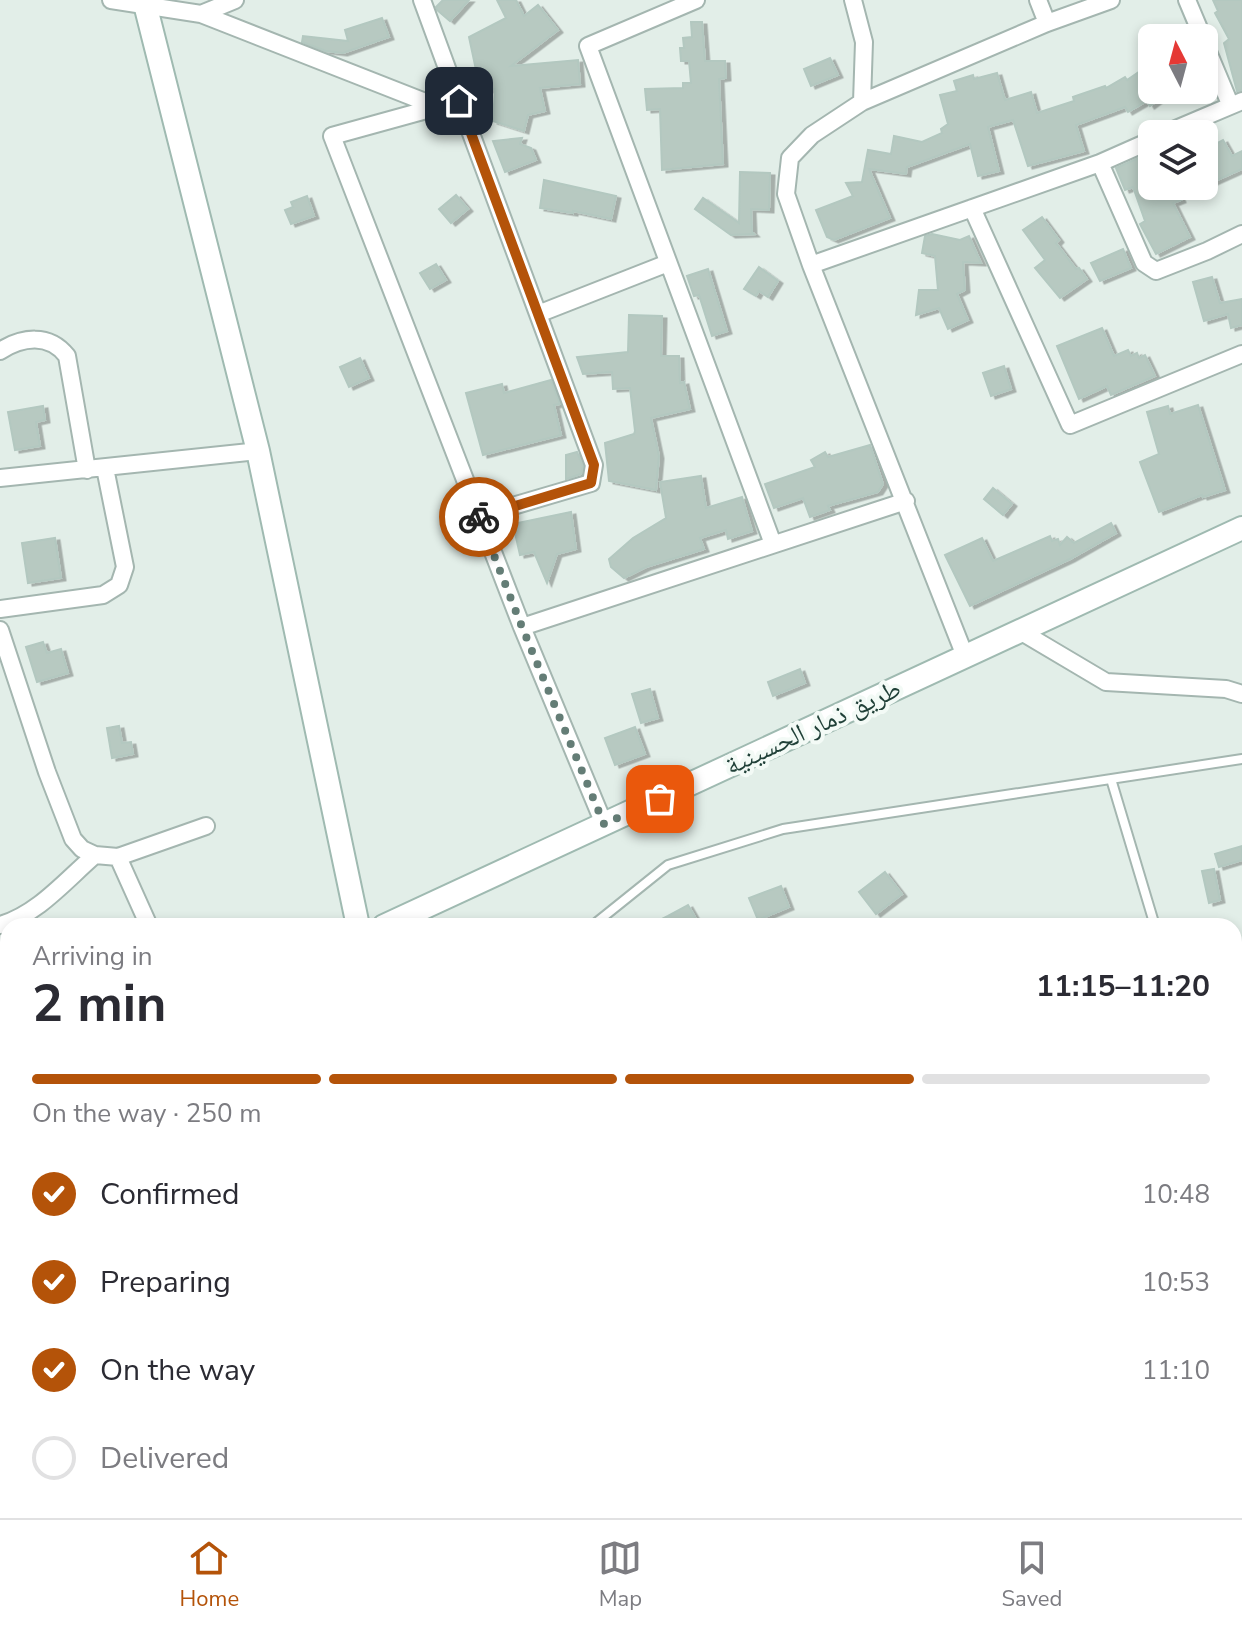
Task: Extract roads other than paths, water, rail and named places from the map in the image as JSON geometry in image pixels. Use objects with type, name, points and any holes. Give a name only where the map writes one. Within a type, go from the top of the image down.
[{"type":"main road","points":[[144,3],[258,451],[356,918]]},
{"type":"main road","name":"طريق ذمار الحسينية","points":[[401,918],[1242,528]]},
{"type":"street","points":[[111,0],[201,14],[438,107]]},
{"type":"street","points":[[201,14],[235,0]]},
{"type":"street","points":[[422,0],[594,465],[591,483],[479,516]]},
{"type":"street","points":[[696,0],[588,46],[773,544]]},
{"type":"street","points":[[853,0],[864,42],[862,102]]},
{"type":"street","points":[[1038,0],[1047,23]]},
{"type":"street","points":[[965,656],[786,194],[790,158],[812,135],[862,102],[1047,23],[1111,0]]},
{"type":"street","points":[[1187,0],[1197,24]]},
{"type":"street","points":[[1196,120],[1236,102],[1218,68]]},
{"type":"street","points":[[459,101],[332,136],[522,627],[604,824]]},
{"type":"street","points":[[811,265],[1100,163],[1138,146]]},
{"type":"street","points":[[1100,163],[1144,263],[1156,271],[1242,234]]},
{"type":"street","points":[[972,208],[1070,425],[1242,354]]},
{"type":"street","points":[[538,314],[668,263]]},
{"type":"street","points":[[0,351],[20,341],[35,339],[57,346],[67,356],[96,469],[125,560],[125,573],[119,585],[103,595],[0,609]]},
{"type":"street","points":[[0,478],[258,451]]},
{"type":"street","points":[[522,627],[906,501]]},
{"type":"street","points":[[0,630],[47,772],[73,839],[82,849],[95,855],[118,857],[206,826]]},
{"type":"street","points":[[1020,631],[1106,682],[1226,689],[1242,694]]},
{"type":"street","points":[[15,918],[33,910],[95,855]]},
{"type":"street","points":[[118,857],[145,918]]},
{"type":"lane","points":[[602,918],[668,865],[783,829],[1242,759]]},
{"type":"lane","points":[[1111,779],[1153,918]]}]
